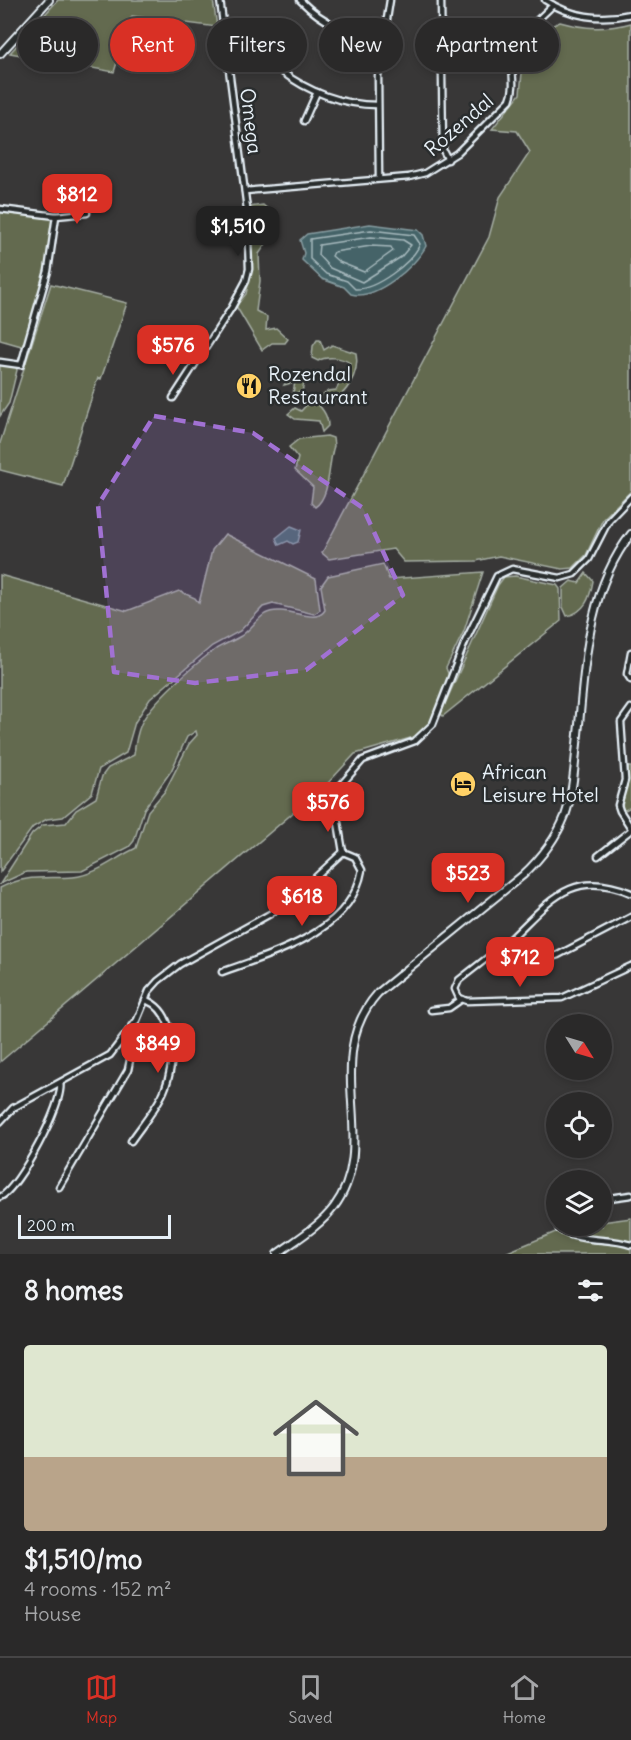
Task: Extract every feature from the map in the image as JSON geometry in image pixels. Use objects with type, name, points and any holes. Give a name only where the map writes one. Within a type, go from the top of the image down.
[{"type":"main road","points":[[0,54],[49,0]]},
{"type":"main road","points":[[277,1254],[326,1216],[341,1196],[348,1180],[353,1151],[351,1047],[356,1027],[368,1005],[378,993],[523,875],[541,856],[560,827],[572,791],[593,618],[606,577],[631,534]]},
{"type":"street","name":"Omega","points":[[220,0],[223,18]]},
{"type":"street","points":[[300,0],[322,18]]},
{"type":"street","points":[[387,18],[390,0]]},
{"type":"street","points":[[441,0],[442,141],[448,160]]},
{"type":"street","points":[[545,0],[553,6],[592,17],[631,14]]},
{"type":"street","name":"Rozendal","points":[[245,191],[417,176],[448,160],[510,100],[513,92],[513,51],[525,33],[553,6]]},
{"type":"street","name":"Omega","points":[[173,399],[246,281],[250,255],[247,209],[230,72]]},
{"type":"street","points":[[282,72],[317,92],[360,105],[377,105]]},
{"type":"street","points":[[379,178],[377,105],[380,72]]},
{"type":"street","points":[[304,121],[317,92]]},
{"type":"street","points":[[0,209],[56,216],[87,213]]},
{"type":"street","points":[[0,362],[21,365],[46,279],[56,216]]},
{"type":"street","points":[[343,852],[336,810],[340,784],[363,760],[416,741],[433,724],[465,642],[497,576],[501,572],[512,569],[560,578],[573,574],[589,559],[609,520],[631,497]]},
{"type":"street","points":[[631,652],[627,674],[631,680]]},
{"type":"street","points":[[598,856],[631,829],[618,805],[625,780],[621,722],[631,708]]},
{"type":"street","points":[[222,972],[295,944],[338,915],[350,900],[362,870],[355,857],[343,852]]},
{"type":"street","points":[[0,1122],[13,1108],[104,1059],[137,1020],[153,985],[180,964],[270,915],[292,899],[343,852]]},
{"type":"street","points":[[462,999],[455,989],[459,980],[571,887],[594,882],[631,893]]},
{"type":"street","points":[[505,944],[520,959],[546,960],[631,917]]},
{"type":"street","points":[[431,1010],[449,1008],[462,999],[561,998],[631,966]]},
{"type":"street","points":[[131,1142],[163,1092],[171,1066],[171,1039],[164,1014],[155,1004],[146,1000]]},
{"type":"street","points":[[59,1187],[128,1070],[131,1054],[122,1040]]},
{"type":"street","points":[[0,1197],[15,1185],[43,1133],[61,1093],[60,1083]]},
{"type":"street","points":[[612,1198],[631,1195]]},
{"type":"street","points":[[572,1236],[631,1245]]},
{"type":"highlighted area","points":[[154,416],[253,433],[363,508],[403,595],[306,670],[195,683],[114,672],[98,505]]},
{"type":"green space","points":[[58,0],[213,0],[216,18],[207,18],[207,26],[195,24],[195,18],[132,16],[131,18],[110,18],[110,71],[98,69],[98,18],[42,18]]},
{"type":"green space","points":[[559,22],[595,28],[631,23],[631,491],[603,519],[586,555],[573,568],[562,569],[499,556],[476,561],[404,562],[393,549],[329,559],[322,553],[489,237],[500,197],[530,152],[517,131],[492,129],[520,94],[522,72],[559,72]]},
{"type":"green space","points":[[18,44],[18,54],[10,53]]},
{"type":"green space","points":[[263,205],[270,211],[277,228],[259,254],[260,281],[256,311],[267,317],[266,330],[276,328],[288,339],[285,343],[272,343],[262,350],[236,306],[246,294],[250,276],[250,207]]},
{"type":"green space","points":[[0,211],[52,218],[54,221],[47,276],[25,347],[0,340]]},
{"type":"green space","points":[[51,284],[127,303],[101,379],[98,378],[63,486],[0,470],[0,443]]},
{"type":"green space","points":[[317,340],[320,340],[324,350],[332,345],[356,353],[356,369],[350,384],[339,396],[325,402],[323,395],[328,391],[336,390],[350,363],[338,358],[325,358],[318,361],[312,358],[313,346]]},
{"type":"green space","points":[[0,364],[16,366],[17,370],[9,403],[0,416]]},
{"type":"green space","points":[[289,377],[305,378],[302,392],[293,393],[295,382],[284,385]]},
{"type":"green space","points":[[311,400],[321,408],[327,418],[328,426],[322,432],[319,421],[295,419],[288,414],[295,408],[301,411]]},
{"type":"green space","points":[[327,436],[333,438],[334,446],[324,496],[315,507],[311,503],[313,487],[295,470],[298,458],[289,447],[299,439]]},
{"type":"green space","points":[[225,534],[316,579],[320,610],[314,614],[273,604],[263,607],[240,631],[212,646],[150,699],[135,722],[126,753],[99,769],[92,793],[63,817],[47,819],[33,827],[0,872],[0,575],[127,611],[179,591],[195,598],[199,603],[212,550]]},
{"type":"green space","points":[[383,564],[389,579],[483,572],[464,631],[446,668],[449,676],[428,727],[414,737],[355,754],[328,783],[0,1062],[0,888],[27,879],[81,876],[98,870],[136,848],[148,811],[165,791],[189,744],[197,735],[196,731],[187,737],[171,771],[144,809],[134,841],[129,847],[82,871],[26,872],[0,884],[32,834],[43,825],[66,823],[76,810],[96,798],[102,776],[108,768],[134,755],[136,739],[146,715],[186,673],[207,655],[241,636],[265,614],[273,611],[307,616],[320,615],[325,610],[321,586],[328,576]]},
{"type":"green space","points":[[586,573],[593,581],[586,603],[578,611],[567,616],[563,607],[563,588],[571,581],[579,583]]},
{"type":"green space","points":[[515,576],[557,585],[560,589],[561,621],[443,716],[441,714],[444,706],[498,585],[504,577]]},
{"type":"green space","points":[[628,767],[631,767],[631,807],[623,811],[622,802]]},
{"type":"green space","points":[[631,1218],[631,1254],[503,1254],[546,1236],[612,1236],[612,1221]]},
{"type":"water","points":[[370,224],[418,230],[423,235],[426,246],[404,272],[383,287],[361,295],[351,294],[344,287],[322,279],[302,260],[304,253],[300,240],[307,234]]},
{"type":"water","points":[[291,526],[301,530],[298,542],[293,544],[288,541],[279,545],[276,538]]},
{"type":"place","name":"Rozendal Restaurant","points":[[249,386]]},
{"type":"place","name":"African Leisure Hotel","points":[[463,784]]}]
